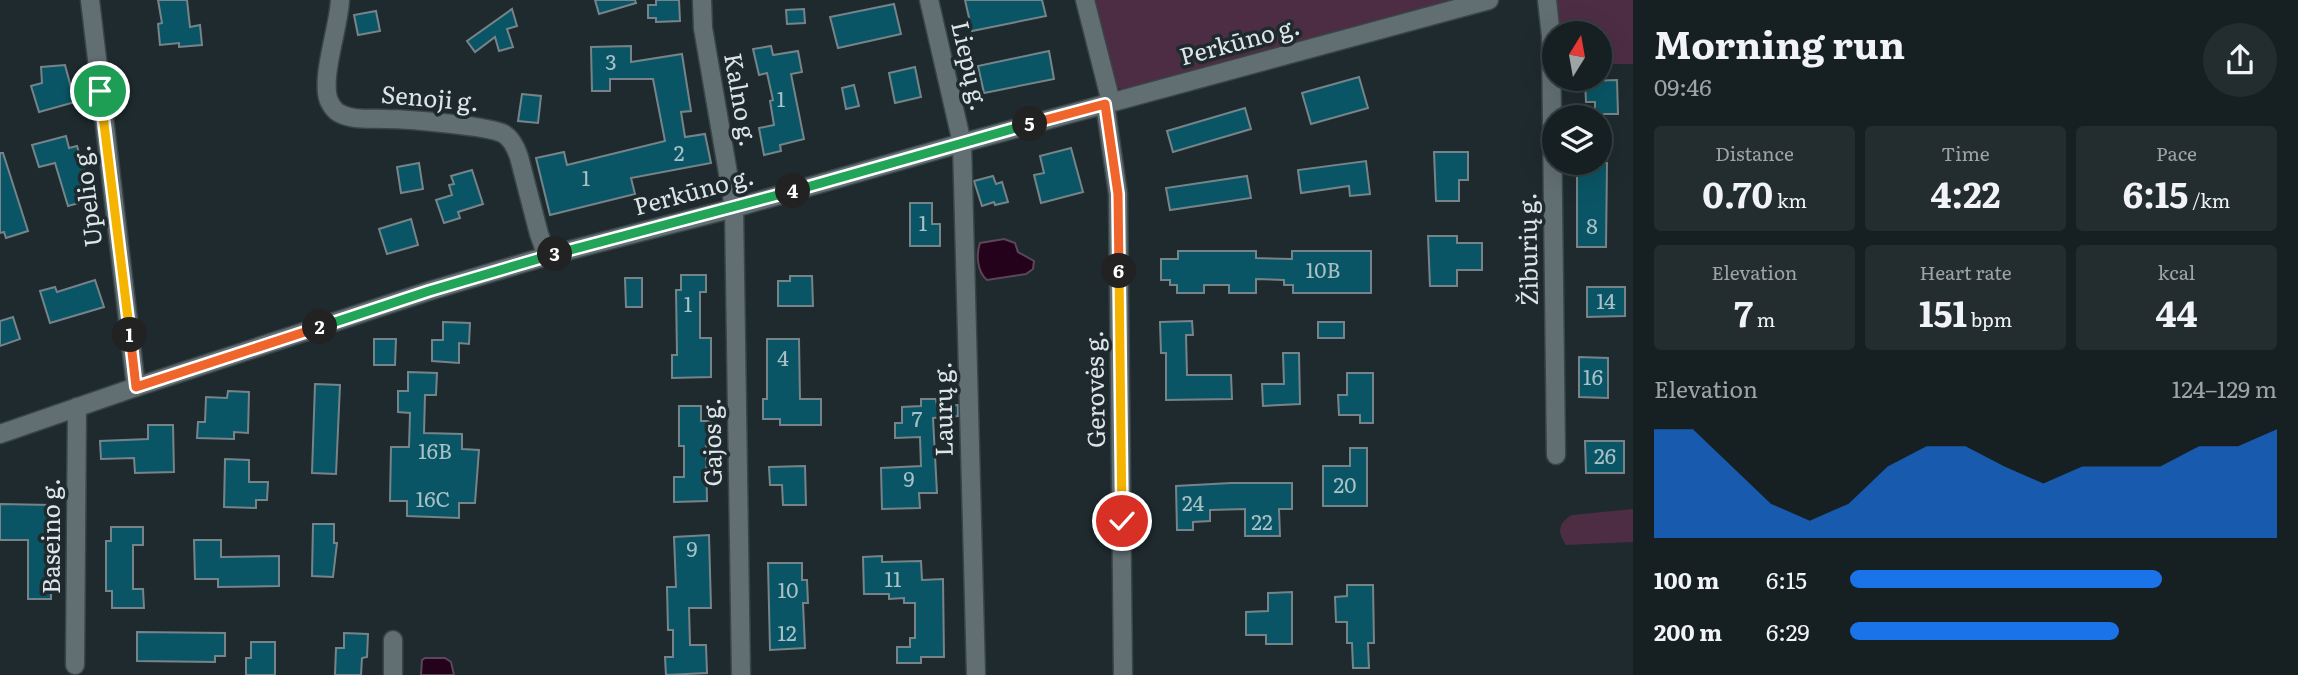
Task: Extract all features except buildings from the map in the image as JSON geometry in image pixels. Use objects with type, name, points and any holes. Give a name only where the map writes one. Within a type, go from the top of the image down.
[{"type":"street","name":"Upelio g.","points":[[90,0],[136,387]]},
{"type":"street","name":"Senoji g.","points":[[340,0],[326,88],[330,103],[337,113],[354,118],[487,129],[504,134],[514,145],[519,157],[547,256]]},
{"type":"street","name":"Kalno g.","points":[[702,0],[703,27],[734,208]]},
{"type":"street","name":"Liepų g.","points":[[929,0],[962,143]]},
{"type":"street","name":"Gerovės g.","points":[[1085,0],[1108,103],[1118,194],[1124,675]]},
{"type":"street","name":"Perkūno g.","points":[[0,434],[429,291],[547,256],[734,208],[962,143],[1489,0]]},
{"type":"street","name":"Žiburių g.","points":[[1547,0],[1551,36],[1556,455]]},
{"type":"street","name":"Laurų g.","points":[[962,143],[975,675]]},
{"type":"street","name":"Gajos g.","points":[[734,208],[741,675]]},
{"type":"street","name":"Baseino g.","points":[[75,665],[77,407]]},
{"type":"street","points":[[393,640],[393,675]]},
{"type":"shaded area","points":[[1089,0],[1460,0],[1127,90],[1112,87]]},
{"type":"shaded area","points":[[1557,0],[1633,0],[1633,64],[1612,64],[1612,21],[1559,21]]},
{"type":"shaded area","points":[[1004,239],[1015,243],[1018,252],[1034,261],[1033,269],[1026,274],[987,280],[978,263],[980,243]]},
{"type":"shaded area","points":[[1633,509],[1633,542],[1566,545],[1561,536],[1560,528],[1572,515]]},
{"type":"shaded area","points":[[445,658],[451,662],[454,675],[421,675],[422,660]]},
{"type":"route","points":[[100,91],[136,387],[429,291],[547,256],[734,208],[1105,104],[1118,194],[1122,521]]}]
